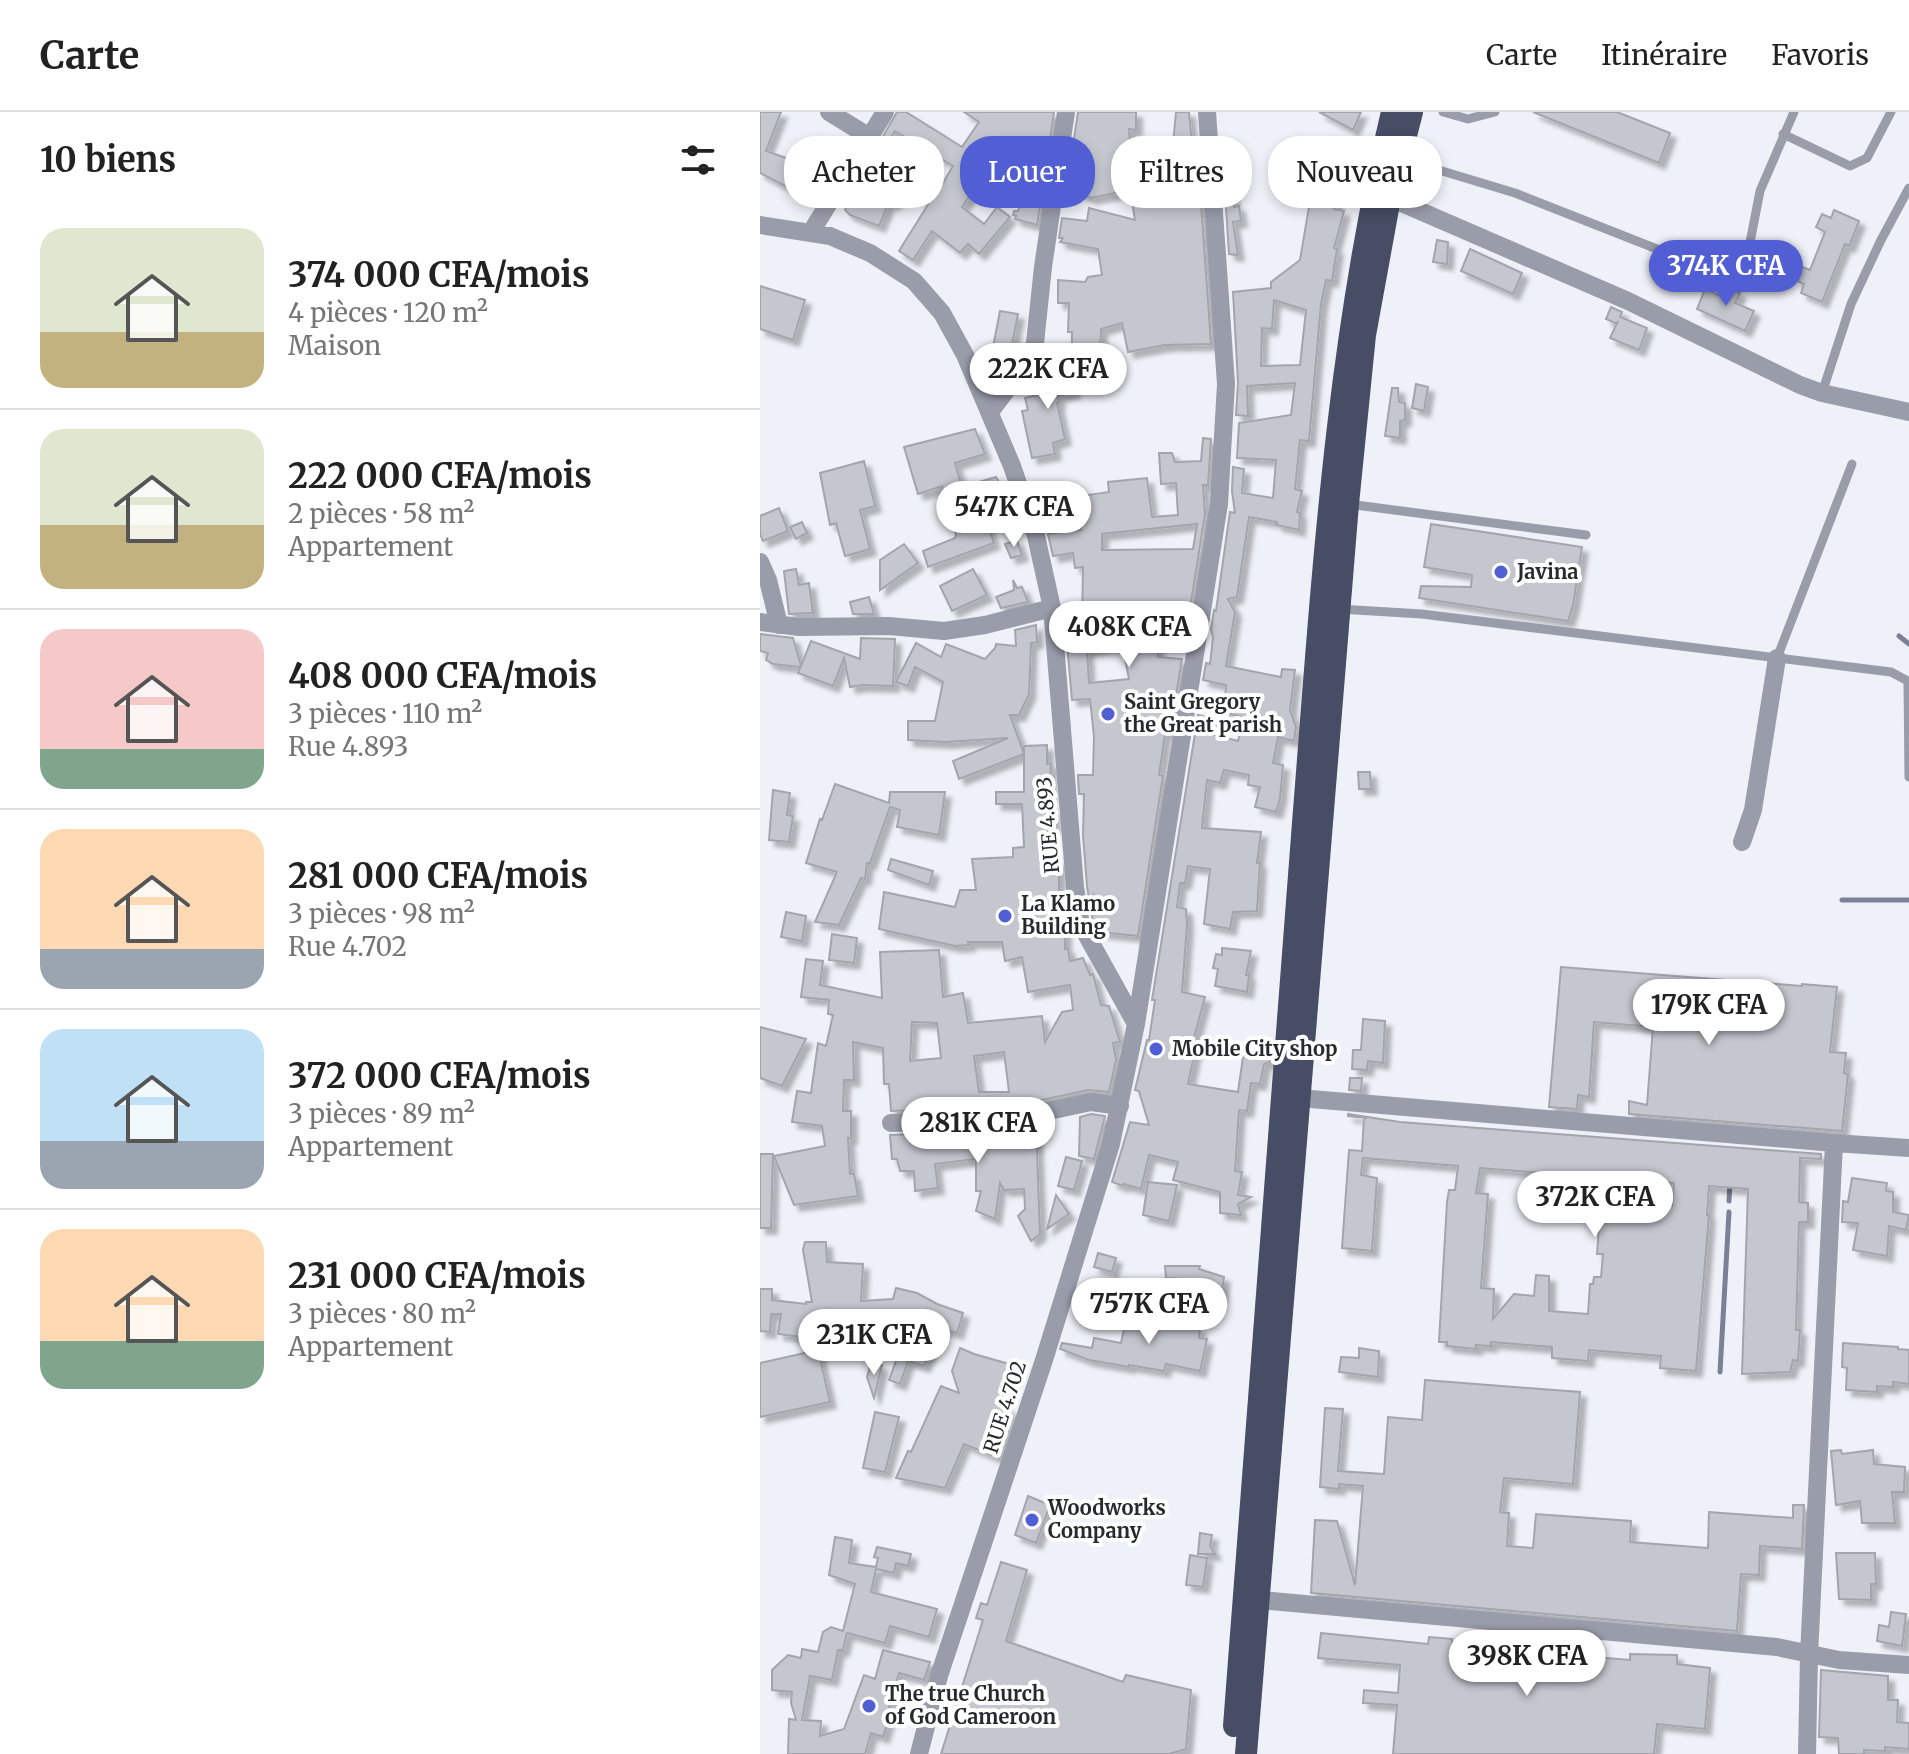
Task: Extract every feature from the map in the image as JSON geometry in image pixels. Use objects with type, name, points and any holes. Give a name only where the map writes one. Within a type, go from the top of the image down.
[{"type":"highway","points":[[1246,1754],[1260,1600],[1262,1460],[1312,822],[1339,609],[1357,334],[1372,200],[1392,112]]},
{"type":"highway","points":[[1405,136],[1412,112]]},
{"type":"highway","points":[[1231,1754],[1299,1098],[1332,469],[1357,334],[1388,208]]},
{"type":"street","points":[[829,112],[868,136],[885,112]]},
{"type":"street","points":[[990,412],[1029,360],[1035,343],[1066,112]]},
{"type":"street","name":"RUE 4.702","points":[[919,1754],[939,1676],[1044,1360],[1111,1144],[1136,1024],[1219,504],[1226,384],[1207,112]]},
{"type":"street","points":[[811,232],[825,208]]},
{"type":"street","points":[[1413,208],[1628,301],[1800,385],[1822,393],[1909,412]]},
{"type":"street","name":"RUE 4.893","points":[[760,225],[830,236],[870,253],[914,281],[942,313],[965,355],[990,412],[1036,536],[1052,608],[1075,887],[1081,925],[1136,1024]]},
{"type":"street","points":[[760,562],[768,580],[779,625]]},
{"type":"street","points":[[760,622],[799,627],[889,626],[944,631],[985,625],[1052,608]]},
{"type":"street","points":[[1742,842],[1753,810],[1777,658]]},
{"type":"street","points":[[1299,1098],[1909,1148]]},
{"type":"street","points":[[891,1123],[1011,1119],[1091,1102],[1120,1106]]},
{"type":"street","points":[[1807,1754],[1834,1143]]},
{"type":"street","points":[[1260,1600],[1777,1647],[1839,1660],[1909,1665]]},
{"type":"lane","points":[[1443,112],[1468,119],[1495,112]]},
{"type":"lane","points":[[1442,171],[1515,193],[1657,249],[1734,268],[1747,258],[1760,191],[1794,112]]},
{"type":"lane","points":[[1783,134],[1850,166],[1867,158],[1891,112]]},
{"type":"lane","points":[[1822,393],[1851,304],[1909,188]]},
{"type":"lane","points":[[1777,658],[1852,464]]},
{"type":"lane","points":[[1348,504],[1586,535]]},
{"type":"lane","points":[[1339,609],[1422,614],[1891,672],[1908,681],[1909,777]]},
{"type":"building","points":[[760,112],[781,112],[766,151],[784,157],[784,185],[760,173]]},
{"type":"building","points":[[897,112],[906,112],[960,146],[960,208],[984,224],[996,208],[1010,217],[979,254],[968,244],[960,253],[932,231],[913,260],[899,251],[926,208],[944,208],[944,181],[953,166],[944,161],[944,136],[903,136],[895,131],[892,136],[883,136]]},
{"type":"building","points":[[964,112],[1054,112],[1050,136],[969,136],[979,122]]},
{"type":"building","points":[[1078,112],[1136,112],[1136,130],[1129,129],[1130,136],[1111,136],[1111,194],[1095,197],[1095,136],[1074,136]]},
{"type":"building","points":[[1176,112],[1189,112],[1191,136],[1174,136]]},
{"type":"building","points":[[1319,112],[1361,112],[1353,130]]},
{"type":"building","points":[[1533,112],[1617,112],[1670,133],[1659,163]]},
{"type":"building","points":[[846,208],[886,208],[879,226]]},
{"type":"building","points":[[1019,208],[1040,208],[1037,225],[1015,219],[1014,211]]},
{"type":"building","points":[[1089,208],[1135,220],[1133,208],[1201,208],[1211,344],[1165,345],[1128,352],[1122,323],[1101,329],[1100,353],[1072,351],[1072,332],[1068,332],[1069,303],[1058,303],[1058,280],[1085,282],[1088,277],[1102,275],[1098,249],[1060,242],[1063,238],[1059,238],[1062,218],[1087,221]]},
{"type":"building","points":[[1226,208],[1239,208],[1241,221],[1233,222],[1238,255],[1229,254]]},
{"type":"building","points":[[1309,208],[1344,211],[1334,248],[1337,249],[1332,281],[1326,280],[1321,304],[1309,441],[1300,440],[1295,489],[1302,491],[1297,512],[1300,513],[1299,530],[1249,517],[1237,597],[1228,599],[1235,612],[1226,666],[1281,677],[1282,669],[1295,670],[1290,710],[1296,727],[1294,741],[1278,737],[1273,763],[1283,765],[1276,812],[1255,807],[1260,787],[1248,785],[1249,775],[1224,770],[1220,783],[1207,780],[1202,828],[1261,832],[1257,863],[1260,863],[1257,911],[1233,912],[1230,929],[1204,924],[1210,869],[1188,866],[1185,883],[1180,883],[1177,907],[1186,909],[1187,925],[1182,992],[1205,997],[1193,1041],[1197,1042],[1188,1084],[1238,1092],[1244,1050],[1271,1056],[1270,1062],[1264,1064],[1260,1084],[1251,1083],[1247,1111],[1239,1110],[1235,1171],[1242,1172],[1238,1195],[1251,1197],[1238,1204],[1241,1215],[1220,1213],[1220,1192],[1173,1180],[1178,1162],[1149,1155],[1141,1189],[1112,1182],[1130,1122],[1149,1125],[1139,1091],[1135,1090],[1149,1040],[1155,1000],[1152,1000],[1198,715],[1219,720],[1214,735],[1238,741],[1241,729],[1243,717],[1224,712],[1226,685],[1203,680],[1206,663],[1210,664],[1211,630],[1230,512],[1235,513],[1233,467],[1244,469],[1242,493],[1273,498],[1276,460],[1237,458],[1239,423],[1291,415],[1295,383],[1247,386],[1248,416],[1236,415],[1238,383],[1233,292],[1271,288],[1271,282],[1300,260]],"holes":[[[1274,300],[1306,310],[1300,365],[1261,366],[1262,328],[1272,329]]]},
{"type":"building","points":[[1834,210],[1859,221],[1849,246],[1845,244],[1822,302],[1801,293],[1804,284],[1795,280],[1800,266],[1810,270],[1825,232],[1816,227],[1822,214],[1831,218]]},
{"type":"building","points":[[1437,240],[1448,242],[1447,264],[1433,262]]},
{"type":"building","points":[[1470,249],[1522,273],[1513,294],[1461,271]]},
{"type":"building","points":[[760,286],[805,300],[793,340],[760,329]]},
{"type":"building","points":[[1726,286],[1740,293],[1735,303],[1754,311],[1745,331],[1697,309],[1705,289],[1722,297]]},
{"type":"building","points":[[1611,307],[1622,312],[1620,317],[1647,328],[1639,350],[1610,338],[1617,324],[1606,319]]},
{"type":"building","points":[[1000,311],[1018,314],[1011,350],[993,347]]},
{"type":"building","points":[[1070,359],[1074,392],[1058,396],[1057,403],[1065,439],[1053,443],[1055,454],[1032,458],[1022,411],[1028,410],[1025,398],[1053,391],[1048,360]]},
{"type":"building","points":[[1416,384],[1428,387],[1424,411],[1412,408]]},
{"type":"building","points":[[1392,388],[1398,388],[1399,402],[1405,403],[1405,420],[1400,421],[1400,438],[1385,436]]},
{"type":"building","points":[[975,429],[985,454],[955,463],[962,487],[996,477],[1000,484],[1003,496],[989,500],[994,522],[987,524],[994,543],[928,567],[923,551],[956,535],[942,486],[918,494],[904,447]]},
{"type":"building","points":[[1203,438],[1211,439],[1208,485],[1203,485],[1205,514],[1188,621],[1157,621],[1158,657],[1182,659],[1171,726],[1168,725],[1168,734],[1165,734],[1159,775],[1163,776],[1138,936],[1099,932],[1092,918],[1093,895],[1089,899],[1087,886],[1084,794],[1079,794],[1078,778],[1078,775],[1093,775],[1094,737],[1090,699],[1072,700],[1065,621],[1082,621],[1083,567],[1075,568],[1073,553],[1053,556],[1048,534],[1081,530],[1075,497],[1109,492],[1108,482],[1147,478],[1152,517],[1178,515],[1176,483],[1161,484],[1159,453],[1172,453],[1175,462],[1201,461]],"holes":[[[1197,524],[1193,549],[1102,550],[1102,534]],[[1122,644],[1129,679],[1089,683],[1087,650]]]},
{"type":"building","points":[[864,461],[875,506],[860,510],[870,549],[845,556],[836,523],[830,525],[820,473]]},
{"type":"building","points":[[779,508],[788,531],[763,541],[760,516]]},
{"type":"building","points":[[802,522],[807,533],[796,539],[790,527]]},
{"type":"building","name":"Javina","points":[[1431,524],[1582,547],[1568,621],[1419,598],[1421,586],[1471,587],[1472,575],[1424,567]]},
{"type":"building","points":[[1017,540],[1022,555],[1011,558],[1005,544]]},
{"type":"building","points":[[904,544],[918,563],[880,590],[880,560]]},
{"type":"building","points":[[796,569],[799,585],[809,583],[813,613],[789,614],[784,571]]},
{"type":"building","points":[[973,569],[987,595],[952,611],[940,586]]},
{"type":"building","points":[[1013,580],[1017,588],[1022,587],[1028,602],[1001,608],[996,597],[1014,590]]},
{"type":"building","points":[[869,597],[874,614],[853,614],[850,602]]},
{"type":"building","points":[[1036,625],[1037,642],[1031,643],[1029,694],[1019,715],[1010,715],[1024,754],[959,779],[953,761],[1008,738],[945,742],[908,740],[908,721],[935,721],[943,682],[915,667],[908,686],[896,682],[916,643],[941,657],[946,644],[985,659],[996,644],[1016,646],[1015,630]]},
{"type":"building","points":[[760,634],[793,638],[801,666],[811,641],[860,659],[861,638],[895,639],[893,686],[850,687],[844,658],[833,686],[798,673],[800,667],[773,664],[766,660],[768,653],[760,651]]},
{"type":"building","points":[[1047,745],[1047,764],[1051,763],[1049,810],[1053,810],[1054,826],[1045,834],[1047,860],[1059,860],[1059,897],[1064,897],[1068,921],[1065,925],[1065,949],[1068,948],[1070,961],[1083,958],[1090,975],[1093,974],[1101,1005],[1109,1006],[1120,1042],[1113,1043],[1116,1060],[1109,1092],[1088,1090],[1010,1107],[891,1111],[889,1084],[884,1084],[883,1048],[853,1042],[854,1080],[844,1080],[843,1111],[851,1111],[851,1138],[848,1138],[850,1174],[854,1174],[858,1196],[794,1205],[774,1156],[825,1146],[822,1126],[792,1122],[797,1091],[811,1093],[818,1043],[826,1046],[833,1015],[828,1014],[829,1000],[801,997],[806,959],[823,961],[820,985],[882,998],[880,952],[939,950],[943,997],[963,993],[968,1023],[1042,1016],[1045,1042],[1062,1012],[1073,1010],[1070,985],[1028,992],[1022,957],[1005,961],[1002,942],[968,942],[969,945],[955,946],[879,929],[884,892],[955,907],[960,890],[976,890],[972,859],[1013,857],[1013,848],[1024,847],[1022,804],[996,804],[996,792],[1024,792],[1024,746]],"holes":[[[912,1022],[937,1023],[941,1058],[910,1061]],[[1004,1052],[1009,1092],[979,1092],[974,1056]]]},
{"type":"building","points":[[1358,772],[1370,772],[1371,789],[1359,789]]},
{"type":"building","points":[[835,784],[889,803],[890,792],[945,792],[939,835],[897,827],[900,810],[890,807],[870,863],[867,863],[865,879],[861,878],[839,925],[815,922],[837,872],[806,863]]},
{"type":"building","points":[[773,790],[790,793],[787,815],[793,816],[789,842],[769,840]]},
{"type":"building","points":[[891,859],[933,871],[929,885],[888,870]]},
{"type":"building","points":[[786,912],[806,916],[802,941],[781,937]]},
{"type":"building","points":[[832,934],[857,938],[854,963],[829,960]]},
{"type":"building","points":[[1222,948],[1251,951],[1246,975],[1249,975],[1247,992],[1215,986],[1218,969],[1213,968],[1216,954],[1222,955]]},
{"type":"building","points":[[1561,967],[1837,987],[1830,1052],[1846,1053],[1844,1073],[1848,1074],[1842,1131],[1629,1114],[1629,1101],[1647,1105],[1653,1027],[1594,1022],[1589,1097],[1578,1095],[1577,1109],[1549,1107]]},
{"type":"building","points":[[1363,1019],[1385,1021],[1383,1063],[1368,1061],[1367,1070],[1352,1069],[1353,1050],[1361,1050]]},
{"type":"building","points":[[760,1027],[806,1039],[782,1086],[760,1078]]},
{"type":"building","points":[[1350,1078],[1362,1078],[1361,1091],[1349,1090]]},
{"type":"building","points":[[1091,1114],[1105,1116],[1094,1159],[1079,1156],[1080,1117]]},
{"type":"building","points":[[1348,1116],[1821,1154],[1821,1159],[1800,1158],[1799,1202],[1808,1203],[1808,1222],[1799,1222],[1798,1361],[1793,1360],[1790,1372],[1742,1374],[1748,1189],[1709,1186],[1696,1371],[1660,1368],[1661,1356],[1589,1350],[1588,1361],[1552,1358],[1552,1347],[1491,1342],[1491,1346],[1476,1345],[1476,1349],[1447,1346],[1447,1342],[1439,1342],[1447,1202],[1449,1190],[1455,1190],[1458,1166],[1363,1158],[1361,1175],[1377,1178],[1372,1251],[1342,1248],[1349,1150],[1362,1151],[1364,1118],[1367,1118]],"holes":[[[1480,1168],[1674,1183],[1672,1206],[1601,1201],[1597,1254],[1603,1254],[1601,1277],[1594,1277],[1593,1284],[1590,1284],[1588,1314],[1549,1311],[1549,1276],[1536,1275],[1534,1296],[1514,1294],[1493,1319],[1494,1289],[1481,1288],[1488,1194],[1476,1193]]]},
{"type":"building","points":[[1036,1126],[1040,1234],[1031,1241],[1018,1216],[1025,1209],[1024,1189],[1004,1190],[1000,1183],[995,1219],[976,1211],[981,1191],[976,1191],[976,1159],[935,1164],[938,1188],[915,1191],[914,1171],[900,1171],[897,1159],[892,1159],[890,1135],[1011,1131]]},
{"type":"building","points":[[760,1154],[773,1154],[771,1228],[760,1228]]},
{"type":"building","points":[[1066,1157],[1082,1161],[1074,1190],[1058,1186]]},
{"type":"building","points":[[1852,1178],[1887,1183],[1886,1191],[1893,1192],[1893,1212],[1909,1215],[1906,1230],[1889,1226],[1887,1256],[1853,1250],[1858,1223],[1842,1222],[1843,1201],[1848,1202]]},
{"type":"building","points":[[1148,1182],[1177,1185],[1169,1221],[1143,1215]]},
{"type":"building","points":[[1056,1195],[1069,1214],[1047,1229]]},
{"type":"building","points":[[805,1242],[826,1242],[827,1262],[863,1264],[861,1301],[893,1299],[896,1288],[917,1293],[963,1313],[957,1333],[940,1328],[924,1366],[908,1361],[900,1384],[889,1380],[908,1328],[877,1320],[875,1325],[810,1321],[809,1338],[778,1334],[781,1314],[771,1314],[770,1332],[760,1331],[760,1289],[772,1289],[772,1300],[812,1302],[803,1250]]},
{"type":"building","points":[[1098,1253],[1116,1258],[1112,1272],[1094,1267]]},
{"type":"building","points":[[1165,1266],[1200,1266],[1199,1269],[1224,1277],[1221,1296],[1180,1289],[1180,1279],[1166,1278]]},
{"type":"building","points":[[1148,1313],[1184,1319],[1183,1324],[1200,1328],[1199,1338],[1207,1339],[1200,1371],[1166,1364],[1164,1371],[1129,1367],[1089,1360],[1060,1349],[1062,1343],[1092,1348],[1094,1338],[1121,1343],[1126,1320],[1147,1325]]},
{"type":"building","points":[[1843,1343],[1909,1350],[1909,1384],[1893,1382],[1893,1387],[1877,1386],[1877,1392],[1846,1390],[1847,1368],[1842,1367]]},
{"type":"building","points":[[960,1348],[1016,1366],[1003,1407],[1010,1410],[996,1457],[964,1444],[945,1488],[896,1478],[941,1386],[959,1393],[952,1371]]},
{"type":"building","points":[[1359,1348],[1379,1351],[1378,1377],[1339,1372],[1341,1357],[1359,1358]]},
{"type":"building","points":[[818,1350],[830,1402],[760,1417],[760,1363]]},
{"type":"building","points":[[871,1363],[882,1365],[874,1398],[867,1377]]},
{"type":"building","points":[[1425,1380],[1580,1392],[1573,1484],[1504,1478],[1500,1512],[1509,1513],[1507,1546],[1533,1548],[1536,1514],[1631,1521],[1630,1542],[1708,1548],[1709,1512],[1793,1518],[1793,1505],[1804,1505],[1802,1549],[1760,1546],[1759,1575],[1741,1574],[1737,1631],[1311,1593],[1315,1520],[1337,1521],[1355,1585],[1363,1486],[1339,1484],[1339,1489],[1320,1487],[1325,1408],[1343,1409],[1338,1471],[1384,1474],[1388,1417],[1422,1420]]},
{"type":"building","points":[[875,1412],[899,1417],[885,1472],[863,1468]]},
{"type":"building","points":[[1841,1450],[1842,1454],[1873,1450],[1874,1464],[1905,1467],[1904,1492],[1892,1492],[1895,1523],[1862,1523],[1860,1501],[1836,1505],[1831,1451]]},
{"type":"building","name":"Woodworks Company","points":[[1028,1496],[1050,1505],[1036,1543],[1015,1535]]},
{"type":"building","points":[[1200,1533],[1212,1535],[1210,1546],[1215,1554],[1198,1554]]},
{"type":"building","points":[[835,1537],[852,1540],[849,1563],[876,1567],[878,1558],[874,1557],[877,1547],[911,1554],[908,1566],[896,1563],[894,1573],[876,1569],[871,1592],[937,1609],[929,1637],[890,1626],[885,1643],[847,1633],[843,1650],[838,1650],[832,1680],[810,1676],[802,1720],[821,1721],[820,1736],[844,1729],[864,1675],[875,1679],[883,1650],[930,1662],[924,1680],[899,1673],[883,1737],[871,1733],[865,1754],[788,1754],[789,1719],[796,1720],[791,1703],[792,1692],[772,1690],[772,1670],[788,1655],[801,1658],[802,1649],[818,1652],[823,1632],[831,1627],[843,1631],[855,1584],[829,1575]]},
{"type":"building","points":[[1836,1553],[1875,1553],[1876,1584],[1871,1584],[1871,1600],[1839,1599]]},
{"type":"building","points":[[1190,1555],[1207,1558],[1203,1587],[1186,1585]]},
{"type":"building","points":[[1001,1562],[1027,1570],[1006,1641],[1123,1682],[1126,1675],[1191,1690],[1186,1749],[1169,1754],[941,1754],[983,1620],[976,1618],[981,1603],[987,1605]]},
{"type":"building","points":[[1891,1612],[1906,1614],[1902,1646],[1877,1641],[1879,1625],[1889,1627]]},
{"type":"building","points":[[1321,1633],[1428,1644],[1429,1637],[1452,1639],[1459,1646],[1630,1660],[1630,1654],[1677,1655],[1677,1664],[1710,1668],[1705,1729],[1657,1724],[1654,1754],[1393,1754],[1397,1705],[1363,1703],[1364,1690],[1398,1693],[1400,1665],[1318,1658]]},
{"type":"building","points":[[1821,1670],[1888,1676],[1888,1700],[1898,1700],[1897,1722],[1909,1723],[1909,1749],[1885,1747],[1885,1751],[1839,1754],[1838,1738],[1819,1737]]},
{"type":"waterway","points":[[1899,636],[1909,644]]},
{"type":"waterway","points":[[1842,900],[1909,900]]},
{"type":"waterway","points":[[1729,1201],[1730,1182]]},
{"type":"waterway","points":[[1720,1372],[1729,1212]]},
{"type":"place","name":"Javina","points":[[1501,572]]},
{"type":"place","name":"Saint Gregory the Great parish","points":[[1108,714]]},
{"type":"place","name":"La Klamo Building","points":[[1005,916]]},
{"type":"place","name":"Mobile City shop","points":[[1156,1049]]},
{"type":"place","name":"Woodworks Company","points":[[1032,1520]]},
{"type":"place","name":"The true Church of God Cameroon","points":[[869,1706]]}]
